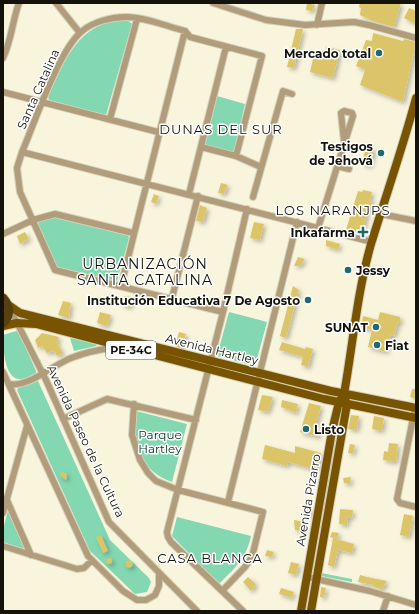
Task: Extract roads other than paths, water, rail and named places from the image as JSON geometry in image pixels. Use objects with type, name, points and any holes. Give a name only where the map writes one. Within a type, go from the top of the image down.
[{"type":"highway","name":"PE-34C","points":[[3,324],[8,316],[6,301]]},
{"type":"main road","name":"Avenida Pizarro","points":[[311,611],[356,316],[372,242],[401,152],[416,98]]},
{"type":"main road","name":"Avenida Hartley","points":[[6,301],[20,313],[259,378],[343,403]]},
{"type":"main road","name":"Avenida Hartley","points":[[3,324],[36,324],[117,347],[209,365]]},
{"type":"main road","name":"Avenida Hartley","points":[[259,378],[344,394]]},
{"type":"main road","name":"PE-34C","points":[[344,394],[415,408]]},
{"type":"main road","name":"Avenida Pizarro","points":[[301,611],[343,403]]},
{"type":"main road","name":"PE-34C","points":[[343,403],[414,417]]},
{"type":"street","points":[[3,58],[10,43],[14,16],[19,3]]},
{"type":"street","points":[[56,3],[80,33]]},
{"type":"street","points":[[214,3],[266,20],[295,25],[354,22],[416,38]]},
{"type":"street","points":[[317,25],[322,3]]},
{"type":"street","name":"Santa Catalina","points":[[121,286],[55,270],[18,185],[17,168],[22,152],[62,57],[80,33],[92,25],[112,18],[137,19],[185,31],[190,37],[262,56],[236,156]]},
{"type":"street","points":[[110,119],[137,19]]},
{"type":"street","points":[[185,31],[158,132],[121,286],[223,312]]},
{"type":"street","points":[[189,194],[226,47]]},
{"type":"street","points":[[253,197],[283,91],[292,94]]},
{"type":"street","points":[[3,92],[158,132]]},
{"type":"street","points":[[318,228],[344,141]]},
{"type":"street","points":[[201,147],[236,156],[261,167]]},
{"type":"street","points":[[22,152],[198,196],[372,242]]},
{"type":"street","points":[[337,166],[349,170]]},
{"type":"street","points":[[172,298],[198,196]]},
{"type":"street","points":[[243,611],[168,537],[167,532],[223,312],[247,209]]},
{"type":"street","points":[[3,234],[33,220],[51,214],[62,214],[133,233]]},
{"type":"street","points":[[381,214],[416,221]]},
{"type":"street","points":[[228,502],[297,222]]},
{"type":"street","name":"Avenida Paseo de la Cultura","points":[[6,301],[42,373],[109,522],[197,611]]},
{"type":"street","points":[[9,384],[17,385],[71,358],[98,350],[117,347]]},
{"type":"street","points":[[3,372],[85,550],[92,560],[123,591],[137,600],[146,600],[155,595],[159,586],[159,573]]},
{"type":"street","points":[[63,419],[107,399],[134,404],[196,420]]},
{"type":"street","points":[[134,404],[132,435],[140,460],[148,473],[156,481],[178,490],[263,512],[252,557],[245,567],[222,591]]},
{"type":"street","points":[[415,408],[397,499],[400,503],[416,507]]},
{"type":"street","points":[[3,513],[27,426]]},
{"type":"street","points":[[6,498],[31,556]]},
{"type":"street","points":[[3,546],[31,556],[80,569],[84,568],[92,560]]},
{"type":"street","points":[[307,577],[388,596],[416,605]]},
{"type":"street","points":[[383,611],[388,596]]},
{"type":"place","name":"Mercado total","points":[[379,53]]},
{"type":"place","name":"Testigos de Jehová","points":[[381,153]]},
{"type":"place","name":"Inkafarma","points":[[363,232]]},
{"type":"place","name":"Jessy","points":[[348,270]]},
{"type":"place","name":"Institución Educativa 7 De Agosto","points":[[308,300]]},
{"type":"place","name":"SUNAT","points":[[376,327]]},
{"type":"place","name":"Fiat","points":[[377,345]]},
{"type":"place","name":"Listo","points":[[306,429]]},
{"type":"district","name":"DUNAS DEL SUR","points":[[221,129]]},
{"type":"district","name":"LOS NARANJPS","points":[[333,210]]},
{"type":"district","name":"URBANIZACIÓN SANTA CATALINA","points":[[145,272]]},
{"type":"district","name":"CASA BLANCA","points":[[210,558]]},
{"type":"park label","name":"Parque Hartley","points":[[160,441]]}]
